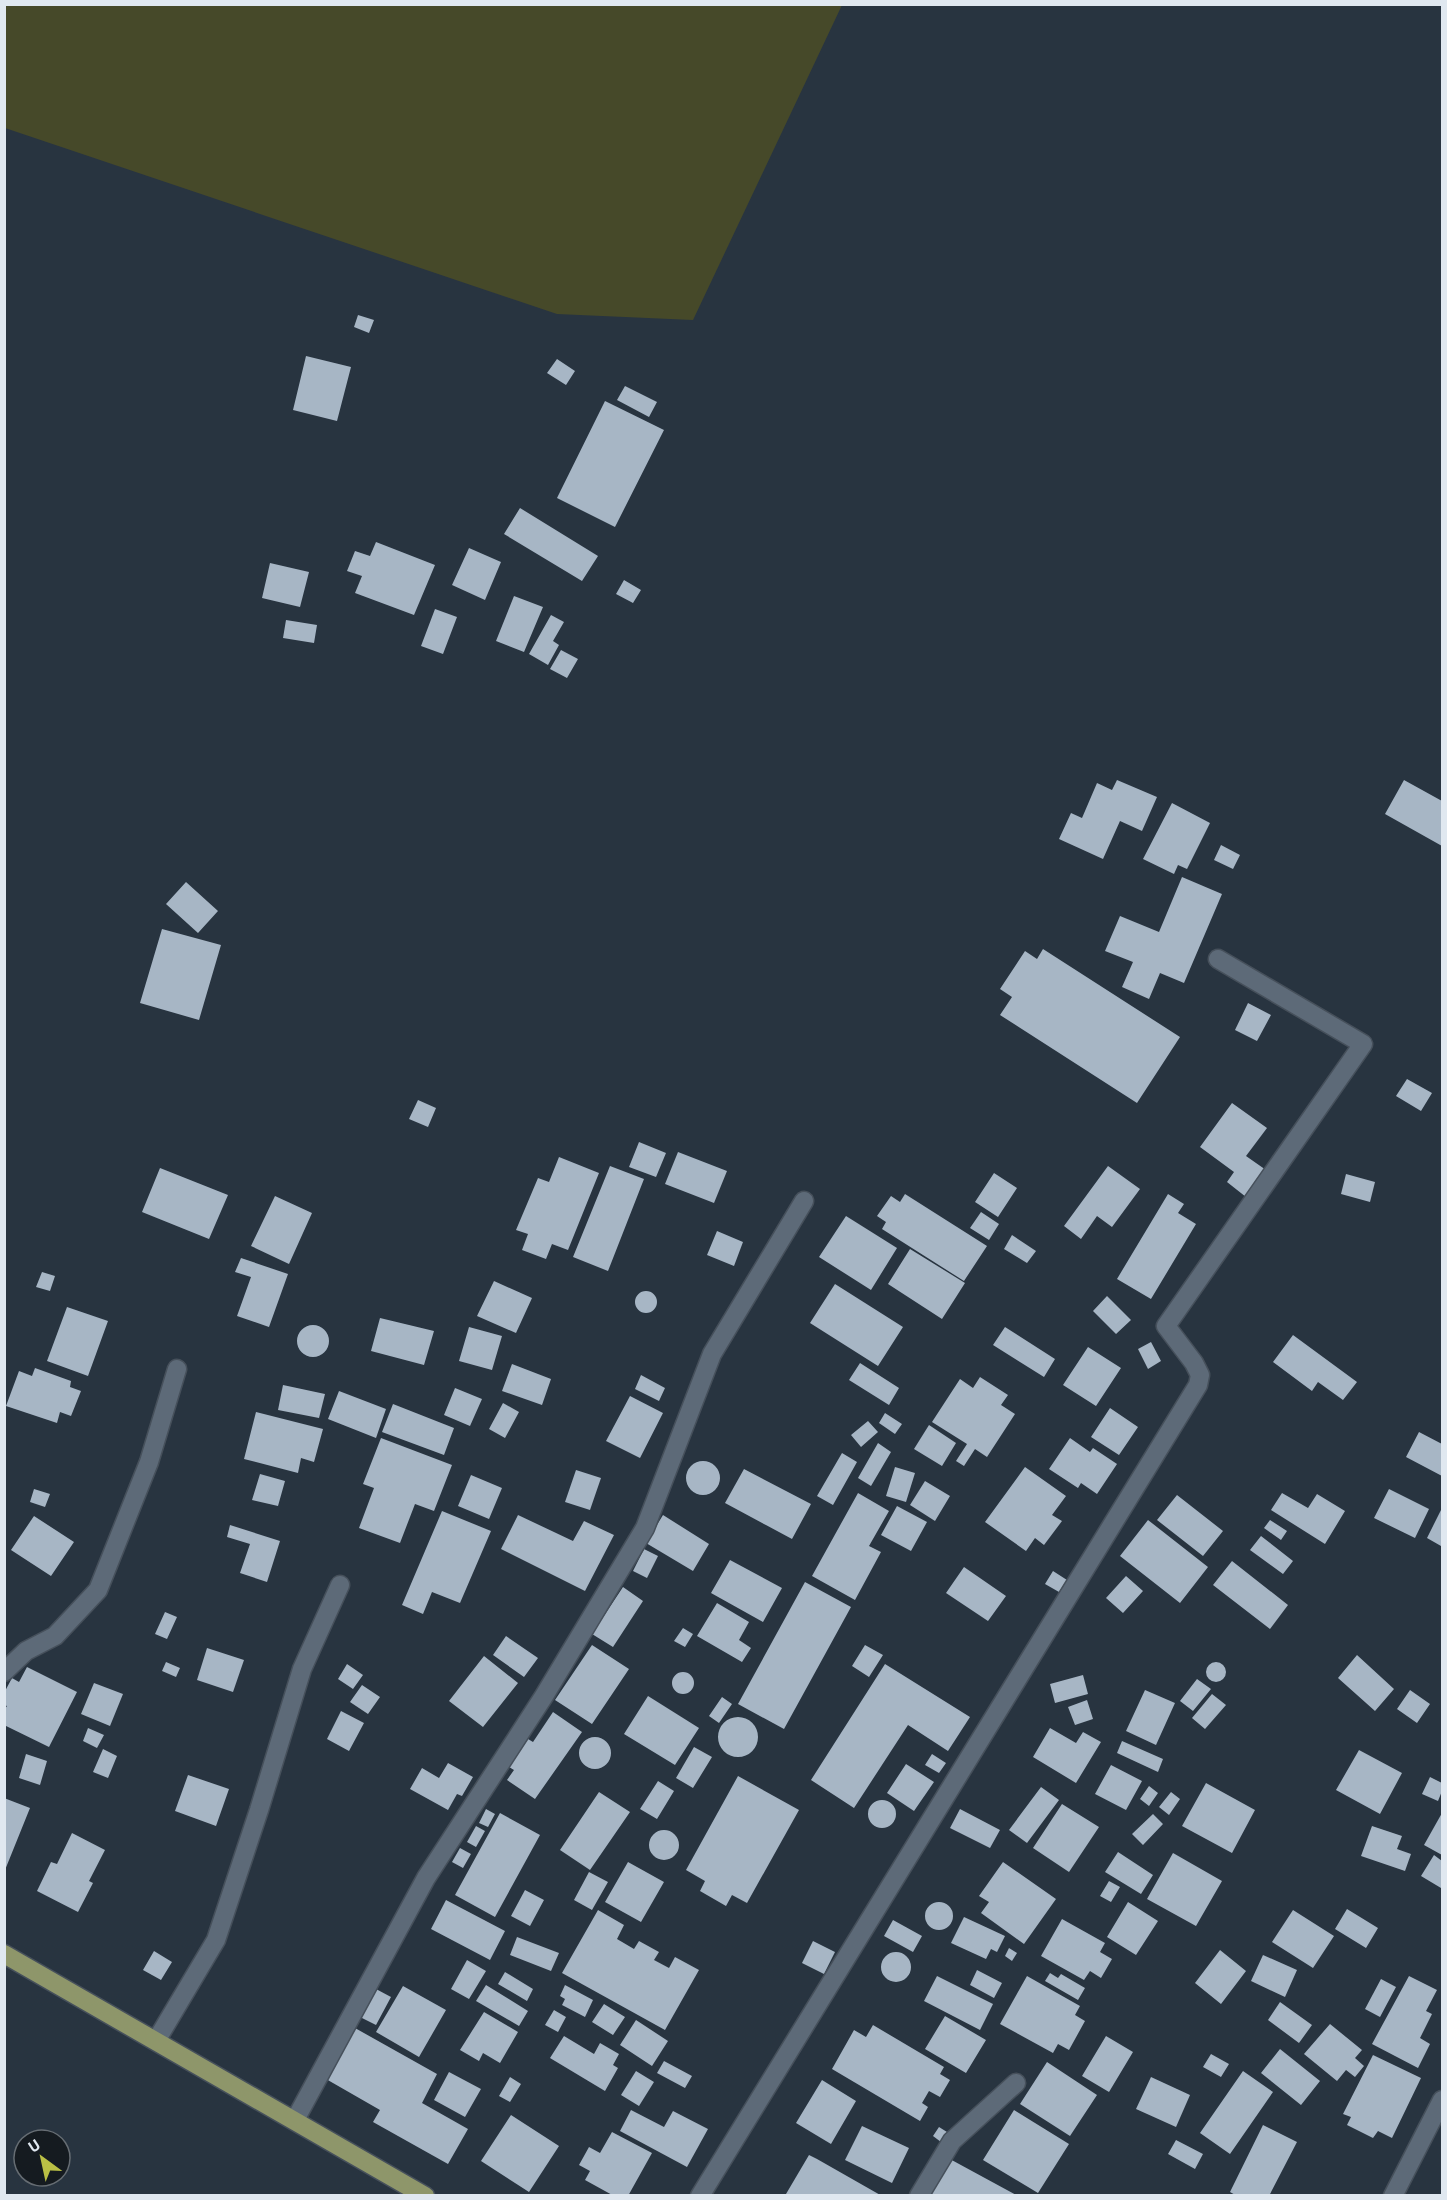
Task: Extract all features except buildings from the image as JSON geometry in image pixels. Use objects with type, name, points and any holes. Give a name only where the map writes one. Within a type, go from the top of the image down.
[{"type":"main road","points":[[4,1954],[425,2196]]},
{"type":"street","points":[[700,2196],[1198,1385],[1200,1375],[1197,1369],[1166,1326],[1364,1044],[1218,959]]},
{"type":"street","points":[[295,2120],[426,1878],[544,1696],[645,1528],[711,1354],[804,1201]]},
{"type":"street","points":[[4,1672],[26,1651],[55,1636],[98,1590],[149,1461],[177,1369]]},
{"type":"street","points":[[156,2042],[216,1940],[302,1669],[340,1585]]},
{"type":"street","points":[[919,2196],[952,2142],[1016,2083]]},
{"type":"street","points":[[1393,2196],[1443,2100]]},
{"type":"green space","points":[[5,4],[842,5],[693,320],[557,314],[5,128]]}]
